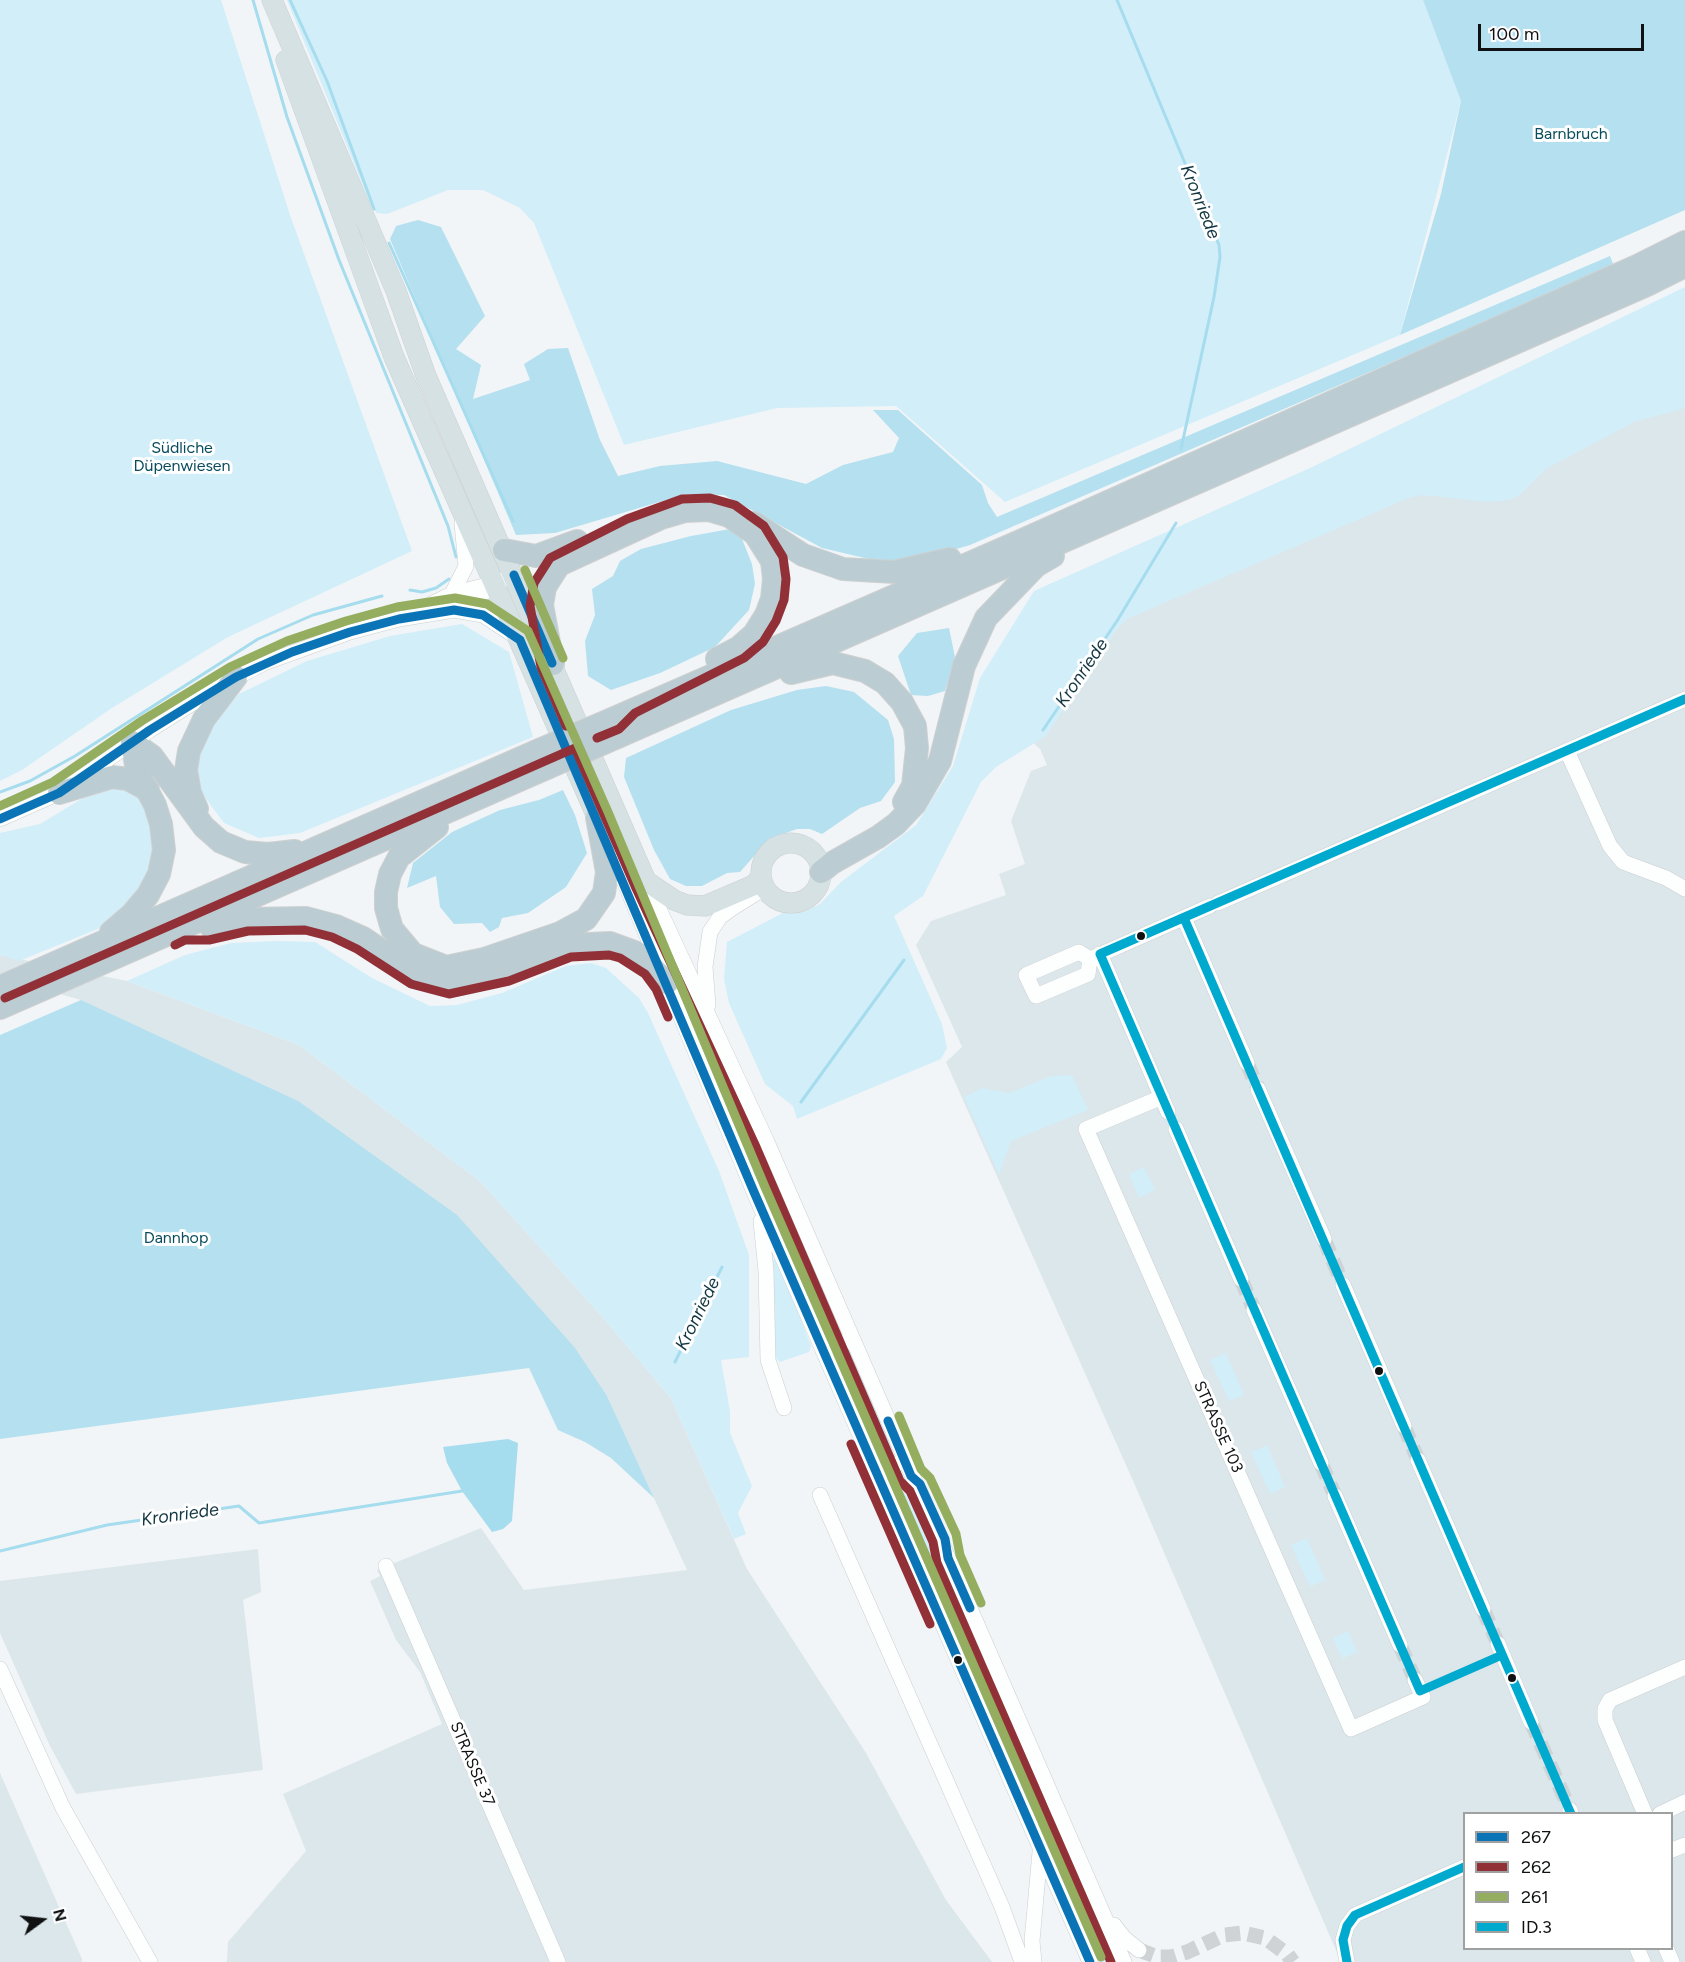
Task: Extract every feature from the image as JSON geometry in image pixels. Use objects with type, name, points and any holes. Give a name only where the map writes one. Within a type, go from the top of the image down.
[{"type":"highway","points":[[0,1008],[91,957],[329,843],[543,759],[616,727],[1018,542],[1637,266],[1685,242]]},
{"type":"highway","points":[[616,727],[729,688],[1647,285],[1685,266]]},
{"type":"highway","points":[[818,863],[831,863],[896,824],[926,787],[940,761],[964,666],[974,640],[986,618],[1001,599],[1036,566],[1120,525],[1172,492]]},
{"type":"highway","points":[[504,550],[530,556],[552,552],[657,508],[682,502],[708,503],[731,509],[803,555],[821,563],[866,572],[894,572],[937,564],[999,542],[1018,542]]},
{"type":"highway","points":[[553,664],[542,604],[545,587],[560,565],[632,530],[685,511],[709,510],[729,516],[755,534],[772,561],[774,579],[769,607],[754,634],[738,648],[628,703],[616,727]]},
{"type":"highway","points":[[729,688],[755,687],[808,667],[833,663],[865,671],[885,683],[902,702],[915,726],[917,767],[913,786],[903,805],[879,828],[818,863]]},
{"type":"highway","points":[[204,827],[190,793],[186,770],[189,751],[204,719],[236,677]]},
{"type":"highway","points":[[91,957],[148,895],[159,874],[164,850],[161,824],[148,790],[137,771],[132,742]]},
{"type":"highway","points":[[132,742],[152,756],[204,827],[221,842],[245,852],[268,854],[292,852],[329,843]]},
{"type":"highway","points":[[543,759],[464,813],[430,830],[399,857],[390,874],[386,892],[392,929],[413,954],[446,966],[484,959],[560,933],[586,919],[604,893],[607,872],[597,817]]},
{"type":"highway","points":[[59,793],[112,777],[128,779],[148,790]]},
{"type":"highway","points":[[0,987],[68,957],[91,957],[182,928],[494,791]]},
{"type":"highway","points":[[182,928],[208,928],[269,917],[306,918],[336,926],[363,938],[415,973],[450,982],[506,969],[568,945],[610,943],[640,954],[653,965],[667,983]]},
{"type":"main road","points":[[270,0],[297,97],[394,357],[496,583],[597,817]]},
{"type":"main road","points":[[270,0],[396,291],[426,375],[646,881],[674,900],[687,905],[705,906],[754,885],[765,884]]},
{"type":"main road","points":[[781,844],[802,844],[818,863],[815,891],[804,900],[782,902],[765,884],[765,857],[781,844]]},
{"type":"street","points":[[452,594],[466,566],[460,505]]},
{"type":"street","points":[[399,620],[452,594],[496,583],[514,575]]},
{"type":"street","points":[[0,819],[59,793],[132,742],[236,677],[313,645],[399,620],[454,610],[474,601],[496,583]]},
{"type":"street","points":[[454,610],[483,615],[520,640]]},
{"type":"street","points":[[1168,1112],[1095,956],[1685,699]]},
{"type":"street","points":[[1567,751],[1610,846],[1623,862],[1666,878],[1685,889]]},
{"type":"street","points":[[597,817],[754,1192],[1090,1962]]},
{"type":"street","points":[[646,881],[709,1016],[852,1339],[1124,1962]]},
{"type":"street","points":[[709,1016],[705,967],[710,932],[720,917],[758,892],[765,884]]},
{"type":"street","points":[[1184,918],[1247,1063]]},
{"type":"street","points":[[1258,1089],[1323,1239]]},
{"type":"street","name":"STRASSE 103","points":[[1162,1097],[1086,1129],[1351,1729],[1419,1689]]},
{"type":"street","points":[[1176,1130],[1241,1279]]},
{"type":"street","points":[[754,1192],[764,1251],[768,1359],[784,1408]]},
{"type":"street","points":[[1343,1285],[1404,1426]]},
{"type":"street","points":[[1254,1310],[1321,1462]]},
{"type":"street","points":[[823,1351],[852,1339]]},
{"type":"street","points":[[877,1473],[904,1460]]},
{"type":"street","points":[[1418,1460],[1483,1609]]},
{"type":"street","points":[[820,1495],[1002,1907],[1022,1962]]},
{"type":"street","points":[[1335,1496],[1400,1645]]},
{"type":"street","name":"STRASSE 37","points":[[386,1566],[558,1962]]},
{"type":"street","points":[[1500,1650],[1531,1722]]},
{"type":"street","points":[[1644,1812],[1605,1720],[1605,1709],[1610,1700],[1685,1667]]},
{"type":"street","points":[[0,1669],[63,1808],[150,1962]]},
{"type":"street","points":[[1664,1812],[1685,1802]]},
{"type":"street","points":[[1029,1819],[1057,1808]]},
{"type":"street","points":[[1034,1962],[1032,1941],[1041,1846]]},
{"type":"street","points":[[1347,1962],[1343,1940],[1347,1926],[1355,1915],[1463,1867]]},
{"type":"street","points":[[1098,1903],[1124,1938],[1139,1950]]},
{"type":"shaded area","points":[[1685,301],[1685,1962],[1341,1962],[1134,1483],[946,1062],[962,1047],[916,945],[931,921],[1006,895],[999,874],[1025,864],[1011,821],[1031,771],[1047,765],[1040,749],[982,695],[1055,585],[1087,568]]},
{"type":"shaded area","points":[[0,955],[127,981],[299,1045],[481,1182],[599,1313],[671,1398],[747,1569],[866,1753],[946,1900],[992,1962],[227,1962],[228,1942],[306,1851],[283,1794],[442,1724],[420,1672],[396,1640],[370,1581],[380,1576],[377,1570],[481,1528],[524,1590],[687,1570],[607,1396],[81,1000],[0,977]]},
{"type":"shaded area","points":[[508,1439],[518,1443],[512,1521],[503,1529],[492,1532],[462,1491],[447,1463],[443,1447]]},
{"type":"shaded area","points":[[258,1549],[261,1592],[243,1600],[263,1770],[76,1794],[50,1746],[0,1633],[0,1581]]},
{"type":"shaded area","points":[[0,1773],[82,1959],[82,1962],[0,1962]]},
{"type":"green space","name":"Südliche Düpenwiesen","points":[[0,0],[221,0],[291,218],[412,551],[228,637],[112,708],[22,770],[0,781]]},
{"type":"green space","points":[[287,0],[1423,0],[1461,101],[1400,335],[1005,502],[896,406],[777,408],[624,445],[534,223],[520,208],[483,190],[448,190],[387,214],[377,213],[372,207]]},
{"type":"green space","name":"Barnbruch","points":[[1423,0],[1685,0],[1685,210],[1400,335],[1441,194],[1461,101]]},
{"type":"green space","points":[[418,220],[441,227],[485,316],[456,349],[481,365],[473,399],[530,380],[524,364],[548,349],[568,348],[600,440],[618,476],[660,466],[717,461],[806,484],[843,465],[893,452],[899,438],[873,410],[898,410],[982,485],[988,503],[997,517],[1610,256],[1614,266],[970,545],[916,561],[886,563],[822,548],[724,495],[686,494],[555,533],[516,535],[390,239],[396,226]]},
{"type":"green space","points":[[1685,287],[1685,408],[1634,422],[1546,469],[1521,494],[1510,500],[1488,502],[1423,495],[1411,497],[1127,619],[1116,630],[1046,736],[996,767],[981,782],[923,896],[894,916],[942,1024],[947,1048],[941,1059],[797,1119],[793,1106],[765,1084],[729,1003],[724,979],[727,942],[783,913],[804,912],[820,904],[841,882],[916,825],[953,766],[980,678],[1034,591],[1310,468]]},
{"type":"green space","points":[[730,529],[742,539],[752,564],[755,584],[749,610],[715,647],[660,673],[611,690],[588,676],[585,641],[595,615],[592,589],[613,576],[620,561],[641,549]]},
{"type":"green space","points":[[462,624],[509,652],[533,737],[300,833],[259,838],[224,823],[201,792],[196,755],[213,721],[239,694],[307,661],[390,636]]},
{"type":"green space","points":[[949,628],[955,657],[945,691],[928,696],[911,695],[898,656],[917,633]]},
{"type":"green space","points":[[826,686],[854,692],[888,720],[894,739],[895,782],[881,801],[860,808],[822,834],[810,829],[797,829],[769,839],[740,872],[727,873],[702,886],[686,886],[670,879],[654,850],[624,777],[626,758],[731,710],[797,690]]},
{"type":"green space","points":[[588,768],[689,996],[683,999],[583,770]]},
{"type":"green space","points":[[123,786],[137,795],[148,809],[156,852],[144,892],[105,926],[19,961],[0,955],[0,833],[40,824],[98,789]]},
{"type":"green space","points":[[563,790],[575,815],[587,853],[566,887],[528,913],[502,918],[499,927],[490,932],[482,923],[454,924],[440,907],[436,876],[407,888],[413,863],[452,832],[500,810],[539,800]]},
{"type":"green space","points":[[315,942],[372,978],[430,1006],[457,1005],[502,993],[566,966],[591,963],[606,968],[639,998],[648,1013],[719,1171],[749,1255],[749,1357],[721,1360],[730,1411],[730,1433],[752,1486],[738,1513],[746,1534],[734,1539],[671,1398],[599,1313],[481,1182],[299,1045],[127,981],[185,955],[231,943]]},
{"type":"green space","name":"Dannhop","points":[[81,1000],[298,1101],[457,1215],[575,1348],[607,1396],[654,1498],[611,1458],[585,1442],[558,1430],[529,1368],[0,1439],[0,1035]]},
{"type":"green space","points":[[712,1042],[830,1304],[835,1321],[832,1326],[827,1327],[818,1319],[701,1046]]},
{"type":"green space","points":[[1072,1075],[1088,1110],[1011,1141],[999,1175],[964,1097],[982,1088],[1009,1093],[1051,1076]]},
{"type":"green space","points":[[1144,1167],[1155,1190],[1139,1198],[1129,1174]]},
{"type":"green space","points":[[775,1258],[779,1262],[811,1346],[809,1352],[780,1362],[775,1357],[772,1262]]},
{"type":"green space","points":[[843,1349],[849,1350],[852,1355],[891,1443],[892,1452],[887,1457],[879,1456],[875,1450],[836,1359],[837,1352]]},
{"type":"green space","points":[[1226,1353],[1244,1395],[1229,1401],[1210,1360]]},
{"type":"green space","points":[[1267,1445],[1285,1487],[1270,1494],[1251,1452]]},
{"type":"green space","points":[[899,1479],[909,1485],[1043,1791],[1043,1798],[1039,1802],[1033,1803],[1028,1800],[893,1492],[893,1482]]},
{"type":"green space","points":[[1307,1538],[1325,1580],[1310,1587],[1291,1545]]},
{"type":"green space","points":[[1348,1631],[1357,1652],[1342,1659],[1333,1638]]},
{"type":"green space","points":[[1050,1826],[1056,1827],[1060,1832],[1094,1910],[1110,1962],[1099,1962],[1044,1835],[1045,1829]]},
{"type":"waterway","points":[[253,0],[287,117],[339,260],[448,526],[456,557]]},
{"type":"waterway","points":[[290,0],[327,81],[374,209]]},
{"type":"waterway","name":"Kronriede","points":[[1117,0],[1219,245],[1220,257],[1214,297],[1181,449]]},
{"type":"waterway","points":[[389,243],[513,521]]},
{"type":"waterway","name":"Kronriede","points":[[1043,730],[1117,621],[1176,523]]},
{"type":"waterway","points":[[410,590],[422,592],[436,588],[449,579]]},
{"type":"waterway","points":[[0,792],[30,781],[75,756],[258,639],[313,615],[382,596]]},
{"type":"waterway","name":"Kronriede","points":[[801,1102],[904,960]]},
{"type":"waterway","name":"Kronriede","points":[[675,1362],[722,1267]]},
{"type":"waterway","name":"Kronriede","points":[[0,1551],[107,1525],[239,1506],[259,1523],[462,1491]]},
{"type":"tunnel","points":[[1247,1063],[1258,1089]]},
{"type":"tunnel","points":[[1324,1239],[1343,1285]]},
{"type":"tunnel","points":[[1241,1279],[1254,1310]]},
{"type":"tunnel","points":[[1404,1426],[1418,1460]]},
{"type":"tunnel","points":[[1321,1463],[1335,1496]]},
{"type":"tunnel","points":[[1483,1609],[1498,1644]]},
{"type":"tunnel","points":[[1400,1645],[1415,1680]]},
{"type":"tunnel","points":[[1531,1722],[1570,1810]]},
{"type":"tunnel","points":[[1139,1950],[1158,1957],[1171,1957],[1224,1935],[1243,1933],[1265,1938],[1287,1954],[1293,1962]]},
{"type":"transit line","name":"262","points":[[566,726],[541,667],[530,606],[534,583],[550,558],[627,519],[682,499],[710,498],[735,505],[764,526],[783,557],[786,579],[784,600],[776,621],[763,642],[744,658],[635,713],[619,729],[597,738]]},
{"type":"transit line","name":"261","points":[[525,570],[563,658]]},
{"type":"transit line","name":"267","points":[[514,575],[552,663]]},
{"type":"transit line","name":"261","points":[[0,806],[53,782],[143,720],[230,667],[287,641],[346,621],[397,607],[455,598],[487,604],[528,631],[608,812],[765,1187],[1101,1957]]},
{"type":"transit line","name":"267","points":[[0,819],[59,793],[150,730],[236,677],[292,652],[350,632],[399,619],[454,610],[483,615],[520,640],[754,1192],[1090,1962]]},
{"type":"transit line","name":"ID.3","points":[[1502,1655],[1420,1691],[1100,954],[1685,699]]},
{"type":"transit line","name":"262","points":[[5,998],[575,748],[635,886],[756,1147],[900,1481],[910,1491],[933,1542],[937,1563],[1111,1962]]},
{"type":"transit line","name":"ID.3","points":[[1184,918],[1570,1812]]},
{"type":"transit line","name":"262","points":[[175,945],[185,940],[209,940],[248,931],[305,930],[332,937],[357,949],[411,984],[449,994],[509,981],[571,957],[609,955],[620,958],[645,974],[656,989],[668,1017]]},
{"type":"transit line","name":"261","points":[[899,1416],[921,1469],[930,1478],[956,1534],[960,1555],[981,1603]]},
{"type":"transit line","name":"267","points":[[888,1421],[911,1476],[920,1484],[945,1539],[948,1558],[970,1608]]},
{"type":"transit line","name":"262","points":[[851,1444],[930,1624]]},
{"type":"transit line","name":"ID.3","points":[[1347,1962],[1343,1940],[1347,1926],[1355,1915],[1463,1867]]}]
